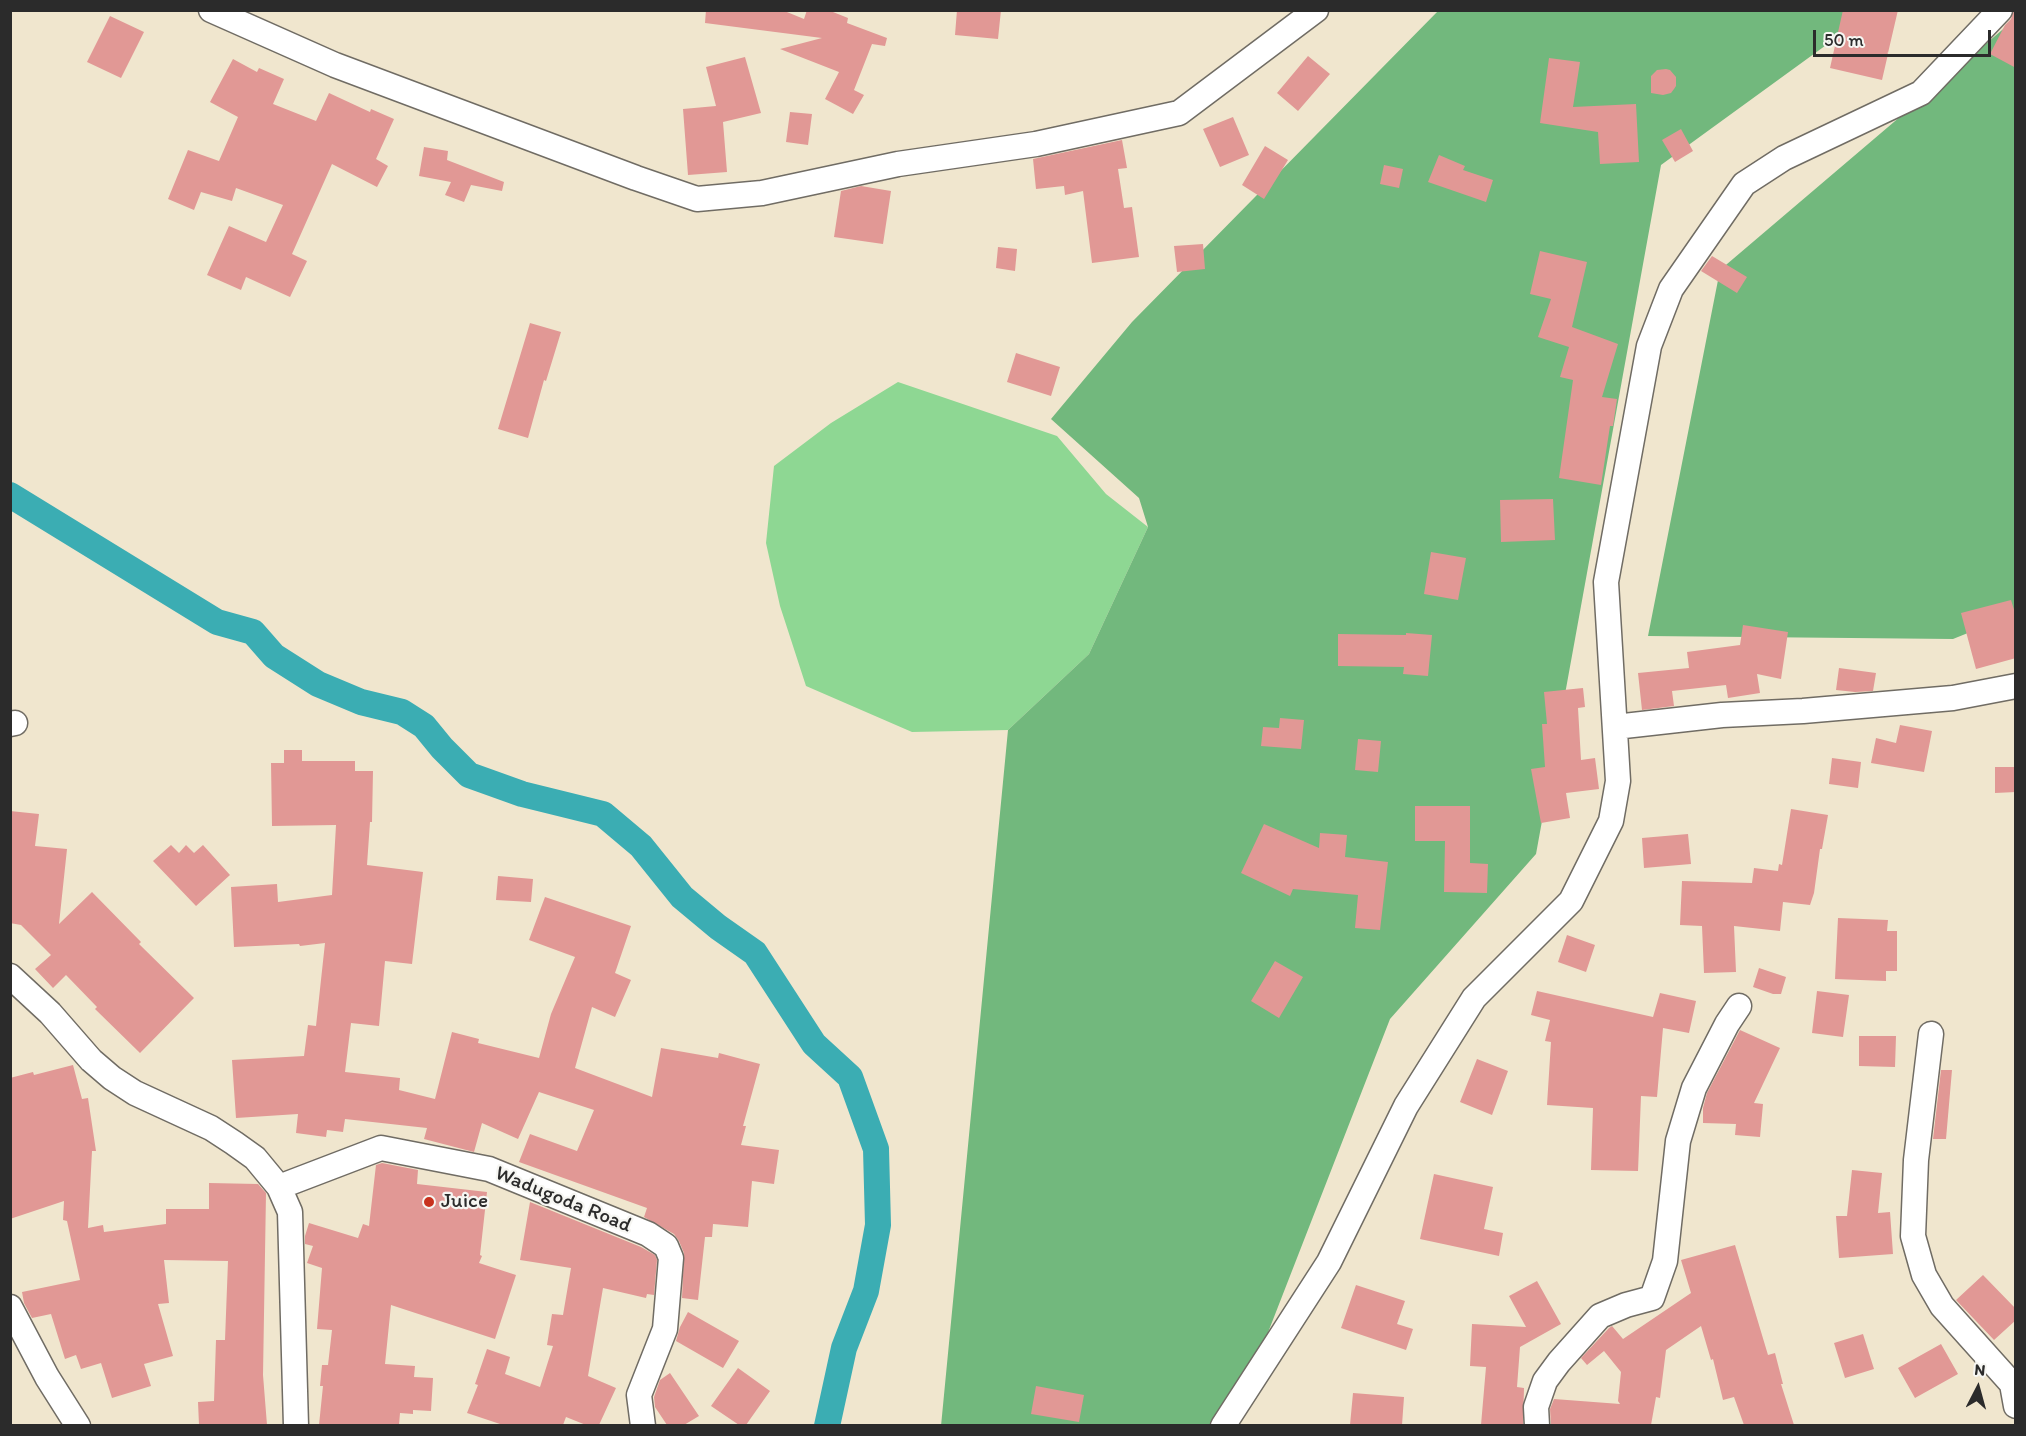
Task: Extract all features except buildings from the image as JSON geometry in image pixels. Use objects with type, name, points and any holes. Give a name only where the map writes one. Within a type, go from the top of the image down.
[{"type":"street","points":[[211,10],[335,65],[697,199],[762,193],[898,164],[1036,144],[1179,113],[1316,10]]},
{"type":"street","points":[[1223,1425],[1329,1262],[1406,1106],[1474,998],[1571,902],[1611,821],[1618,781],[1606,582],[1650,346],[1671,289],[1744,184],[1784,158],[1921,93],[2000,10]]},
{"type":"street","points":[[1615,727],[1722,715],[1803,711],[1953,698],[2016,686]]},
{"type":"street","points":[[10,976],[50,1013],[111,1078],[135,1093],[211,1128],[255,1158],[279,1187],[290,1212],[296,1425]]},
{"type":"street","points":[[1537,1425],[1536,1407],[1545,1382],[1559,1362],[1600,1316],[1626,1305],[1652,1298],[1665,1261],[1678,1141],[1694,1088],[1726,1024],[1739,1006]]},
{"type":"street","points":[[1931,1034],[1916,1160],[1913,1236],[1924,1275],[1936,1296],[1965,1333],[2012,1384],[2016,1406]]},
{"type":"street","name":"Wadugoda Road","points":[[279,1187],[381,1148],[489,1169],[648,1234],[666,1246],[671,1258],[665,1329],[639,1395],[644,1425]]},
{"type":"street","points":[[10,1306],[47,1377],[78,1425]]},
{"type":"green space","points":[[1438,11],[1873,11],[1661,165],[1536,854],[1390,1019],[1232,1425],[941,1426],[1008,730],[1089,654],[1148,527],[1139,498],[1051,419],[1132,322]]},
{"type":"green space","points":[[2015,19],[2015,614],[1953,639],[1648,636],[1720,270]]},
{"type":"green space","points":[[898,382],[1057,436],[1106,494],[1148,527],[1089,654],[1008,730],[912,732],[806,686],[780,606],[766,543],[774,466],[831,423]]},
{"type":"waterway","points":[[10,495],[217,622],[253,632],[274,656],[318,684],[361,702],[402,712],[424,726],[469,775],[522,794],[603,814],[641,846],[682,897],[718,927],[755,953],[814,1044],[850,1077],[876,1149],[878,1225],[866,1291],[844,1348],[827,1426]]},
{"type":"place","name":"Juice","points":[[429,1202]]}]
